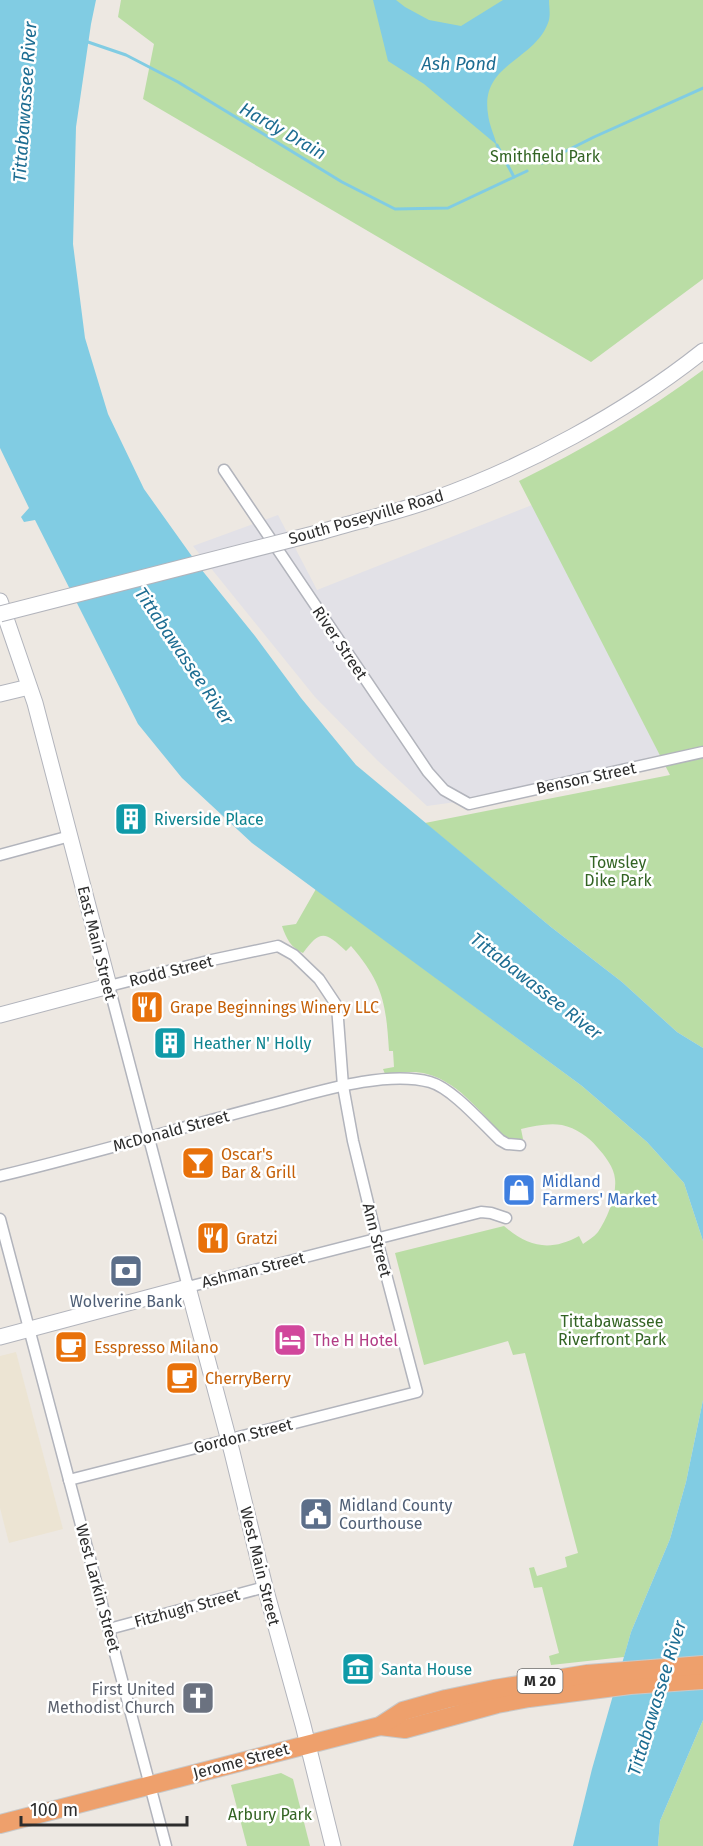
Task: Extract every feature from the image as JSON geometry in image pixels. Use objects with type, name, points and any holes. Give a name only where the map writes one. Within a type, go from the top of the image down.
[{"type":"highway","name":"M 20","points":[[307,1744],[380,1726],[403,1711],[494,1689],[587,1674],[703,1665]]},
{"type":"highway","name":"M 20","points":[[380,1726],[405,1730],[497,1704],[530,1698],[630,1685],[703,1680]]},
{"type":"highway","name":"Jerome Street","points":[[0,1824],[307,1744]]},
{"type":"street","name":"South Poseyville Road","points":[[0,614],[321,532],[430,500],[500,472],[586,429],[657,384],[703,351]]},
{"type":"street","name":"River Street","points":[[224,470],[428,772],[444,790],[469,804]]},
{"type":"street","name":"East Main Street","points":[[0,601],[29,687],[189,1287]]},
{"type":"street","points":[[0,694],[29,687]]},
{"type":"street","name":"Benson Street","points":[[469,804],[703,752]]},
{"type":"street","points":[[0,855],[70,836]]},
{"type":"street","name":"Rodd Street","points":[[0,1015],[212,960],[278,946],[303,963],[320,979],[337,1006],[343,1086]]},
{"type":"street","name":"McDonald Street","points":[[0,1176],[343,1086],[411,1078],[434,1083],[455,1098],[500,1140],[507,1144],[520,1145]]},
{"type":"street","name":"Ann Street","points":[[343,1086],[355,1151],[376,1239],[417,1392]]},
{"type":"street","name":"Ashman Street","points":[[0,1337],[481,1212],[506,1218]]},
{"type":"street","name":"West Larkin Street","points":[[0,1219],[166,1846]]},
{"type":"street","name":"West Main Street","points":[[189,1287],[264,1587],[333,1846]]},
{"type":"street","name":"Gordon Street","points":[[69,1480],[417,1392]]},
{"type":"street","name":"Fitzhugh Street","points":[[109,1629],[264,1587]]},
{"type":"shaded area","points":[[532,505],[660,755],[463,801],[427,806],[377,760],[315,697],[193,546],[278,515],[317,590]]},
{"type":"shaded area","points":[[16,1352],[63,1529],[9,1543],[0,1508],[0,1356]]},
{"type":"green space","name":"Smithfield Park","points":[[121,0],[703,0],[703,279],[591,362],[143,99],[154,44],[118,17]]},
{"type":"green space","name":"Towsley Dike Park","points":[[703,370],[703,1048],[677,1032],[622,982],[425,823],[670,775],[519,481],[614,430]]},
{"type":"green space","name":"Tittabawassee Riverfront Park","points":[[316,889],[582,1086],[647,1142],[684,1183],[703,1241],[703,1400],[686,1482],[670,1539],[631,1632],[624,1657],[551,1665],[549,1656],[559,1653],[542,1587],[534,1588],[529,1568],[534,1567],[537,1576],[567,1567],[565,1557],[578,1553],[525,1353],[513,1355],[508,1341],[424,1365],[395,1253],[504,1226],[531,1243],[558,1244],[579,1236],[583,1244],[598,1232],[608,1214],[615,1185],[613,1170],[594,1143],[572,1128],[557,1124],[521,1129],[523,1139],[517,1142],[510,1141],[462,1093],[440,1079],[416,1072],[385,1074],[383,1069],[394,1067],[393,1051],[389,1051],[384,1006],[376,983],[362,959],[351,946],[346,951],[333,940],[323,936],[314,940],[303,953],[292,945],[282,926],[296,924]]},
{"type":"green space","points":[[703,1720],[703,1846],[658,1846],[660,1821]]},
{"type":"green space","name":"Arbury Park","points":[[281,1773],[293,1779],[310,1846],[247,1846],[231,1785]]},
{"type":"water","name":"Tittabawassee River","points":[[0,0],[96,0],[76,127],[73,244],[85,338],[108,414],[144,489],[201,569],[356,765],[551,927],[622,982],[677,1032],[703,1048],[703,1241],[684,1183],[647,1142],[582,1086],[252,843],[182,778],[138,724],[35,520],[24,522],[21,517],[29,508],[0,448]]},
{"type":"water","name":"Ash Pond","points":[[373,0],[396,0],[429,20],[461,26],[503,0],[549,0],[549,20],[541,36],[500,73],[492,84],[488,97],[488,114],[497,145],[424,84],[388,61]]},
{"type":"water","name":"Tittabawassee River","points":[[703,1400],[703,1720],[660,1821],[658,1846],[573,1846],[592,1769],[631,1632],[670,1539],[686,1482]]},
{"type":"waterway","name":"Hardy Drain","points":[[85,41],[126,55],[178,82],[342,182],[395,209],[448,208],[527,171]]},
{"type":"waterway","name":"Hardy Drain","points":[[542,163],[703,88]]},
{"type":"waterway","points":[[497,145],[514,177]]},
{"type":"place","name":"Riverside Place","points":[[131,819]]},
{"type":"place","name":"Grape Beginnings Winery LLC","points":[[147,1007]]},
{"type":"place","name":"Heather N' Holly","points":[[170,1043]]},
{"type":"place","name":"Oscar's Bar & Grill","points":[[198,1163]]},
{"type":"place","name":"Midland Farmers' Market","points":[[519,1190]]},
{"type":"place","name":"Gratzi","points":[[213,1238]]},
{"type":"place","name":"Wolverine Bank","points":[[126,1271]]},
{"type":"place","name":"The H Hotel","points":[[290,1340]]},
{"type":"place","name":"Esspresso Milano","points":[[71,1347]]},
{"type":"place","name":"CherryBerry","points":[[182,1378]]},
{"type":"place","name":"Midland County Courthouse","points":[[316,1514]]},
{"type":"place","name":"Santa House","points":[[358,1669]]},
{"type":"place","name":"First United Methodist Church","points":[[198,1698]]}]
